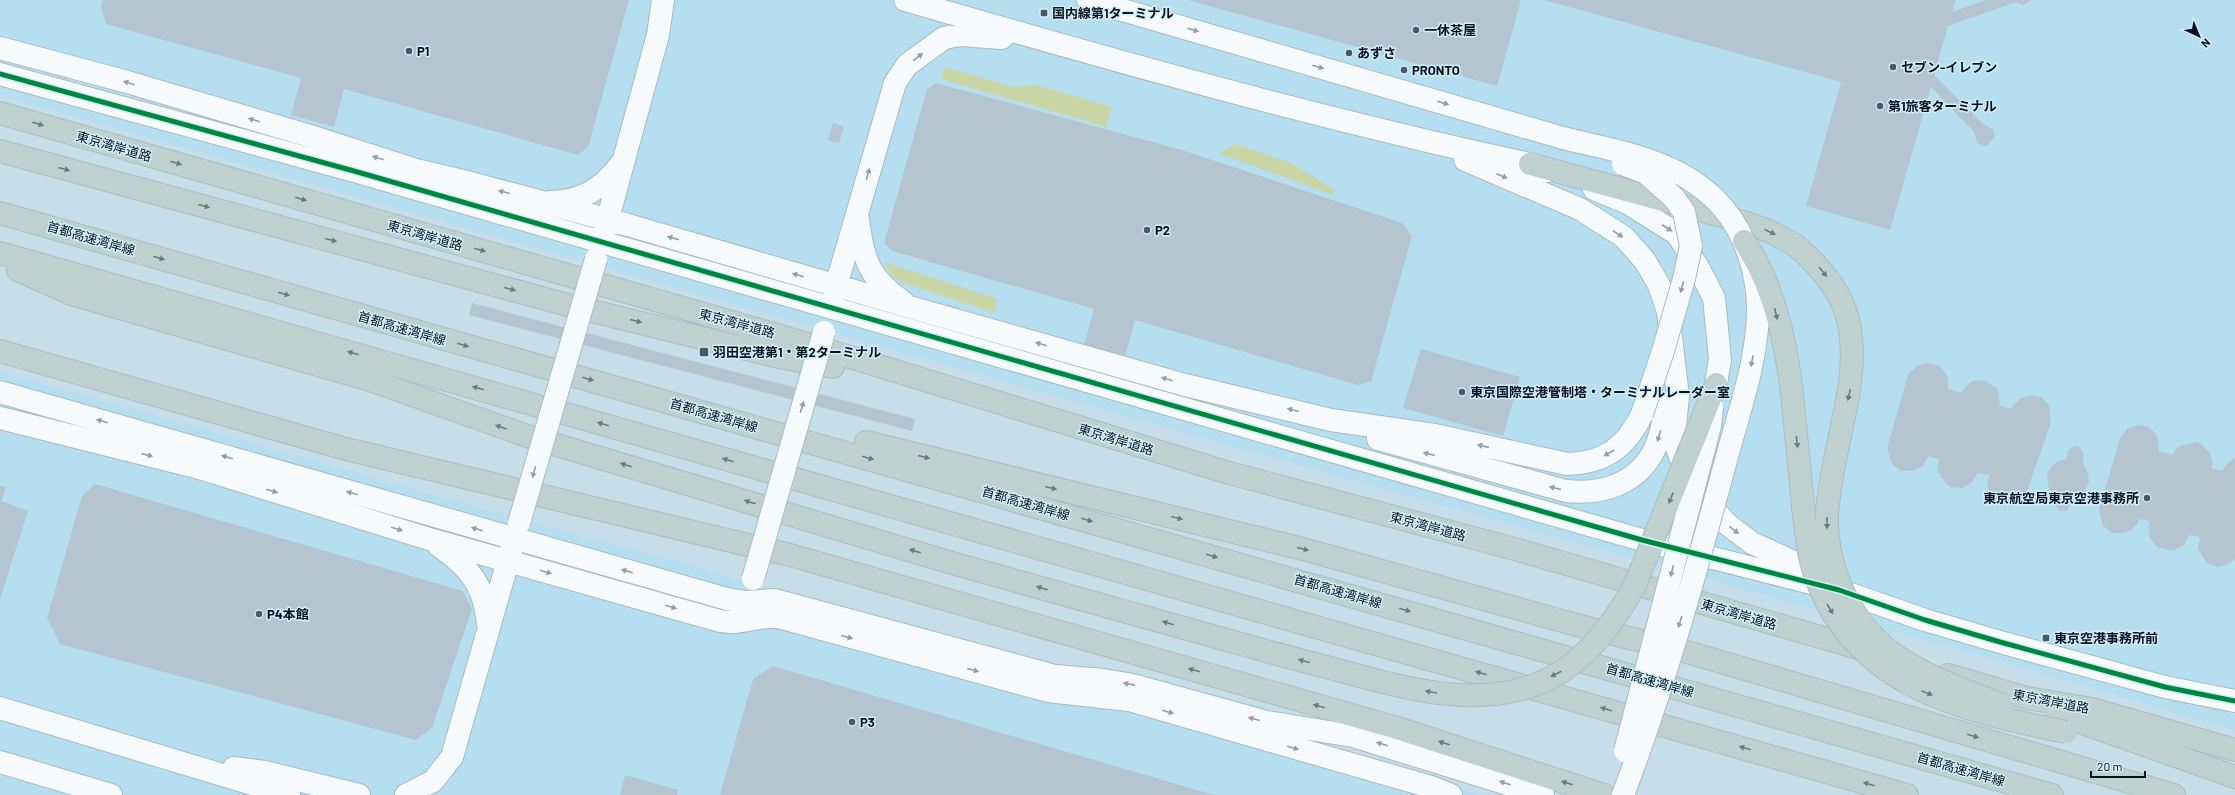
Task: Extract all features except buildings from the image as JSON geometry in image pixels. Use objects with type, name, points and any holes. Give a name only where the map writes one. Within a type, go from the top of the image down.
[{"type":"highway","name":"東京湾岸道路","points":[[0,113],[782,336],[897,373],[1229,473],[1511,548],[2026,698],[2092,709],[2235,750]]},
{"type":"highway","points":[[0,151],[564,304],[779,356],[851,370],[897,373]]},
{"type":"highway","points":[[1530,164],[1747,223],[1771,232],[1795,245],[1812,259],[1830,280],[1842,302],[1850,328],[1851,386],[1831,483],[1827,526],[1836,577],[1844,596],[1863,625],[1897,657],[1930,675],[2066,732],[2235,792]]},
{"type":"highway","name":"首都高速湾岸線","points":[[0,213],[803,439],[2052,795]]},
{"type":"highway","points":[[1744,240],[1758,262],[1773,302],[1790,378],[1805,528],[1811,559],[1820,588],[1837,620],[1849,638],[1872,661],[1909,686],[2006,720],[2066,732]]},
{"type":"highway","points":[[0,253],[1907,795]]},
{"type":"highway","points":[[0,262],[71,294],[370,380],[530,437],[952,562],[1259,649],[1400,686],[1443,694],[1494,695],[1518,690],[1563,670],[1585,652],[1604,633],[1621,610],[1635,585],[1716,384]]},
{"type":"highway","points":[[0,351],[346,449],[790,555],[1397,728],[1604,795]]},
{"type":"highway","points":[[803,439],[859,441],[1303,549],[1584,627],[1688,652],[2174,795]]},
{"type":"highway","points":[[2026,698],[2085,724],[2235,777]]},
{"type":"street","points":[[406,795],[433,781],[452,757],[599,252],[606,220],[658,35],[663,0]]},
{"type":"street","points":[[905,0],[1068,48],[1414,139],[1530,164],[1628,203],[1677,234],[1698,267],[1714,298],[1720,359],[1710,426],[1639,699],[1611,795]]},
{"type":"street","points":[[1088,0],[1563,138],[1654,161],[1700,185],[1725,209],[1744,240],[1756,286],[1758,309],[1753,360],[1702,547],[1655,704],[1623,795]]},
{"type":"street","points":[[746,602],[895,83],[907,65],[944,38],[961,35],[980,36],[1068,48]]},
{"type":"street","points":[[0,48],[124,81],[310,136],[416,170],[606,220],[1185,385],[1330,420],[1435,435],[1566,464],[1582,464],[1597,460],[1612,452],[1635,428],[1642,414],[1684,279],[1691,246],[1684,212],[1674,198],[1646,173],[1563,138]]},
{"type":"street","points":[[0,74],[354,171],[599,252],[830,309],[1634,538],[1839,590],[1926,620],[1992,640],[2165,687],[2235,701]]},
{"type":"street","points":[[1414,139],[1580,209],[1624,237],[1645,261],[1659,285],[1668,312],[1678,396],[1675,426],[1676,445],[1684,468],[1699,493],[1727,524],[1752,543],[1807,568],[1839,590]]},
{"type":"street","points":[[541,202],[564,201],[593,190],[608,180],[623,160]]},
{"type":"street","points":[[857,212],[866,261],[876,278],[889,292],[913,308]]},
{"type":"street","points":[[1330,420],[1361,434],[1560,489],[1585,493],[1603,491],[1618,485],[1635,473],[1647,460],[1656,445],[1674,371]]},
{"type":"street","points":[[0,392],[517,531],[727,599],[746,602],[775,600],[1055,676],[1125,683],[1267,722],[1353,736],[1543,795]]},
{"type":"street","points":[[0,418],[196,467],[426,538],[509,560],[720,621],[732,622],[764,616],[778,617],[1048,691],[1129,700],[1431,787],[1451,795]]},
{"type":"street","points":[[0,426],[28,426]]},
{"type":"street","points":[[426,538],[463,564],[475,579],[483,595],[488,635]]},
{"type":"street","points":[[2165,687],[2235,712]]},
{"type":"street","points":[[0,708],[289,795]]},
{"type":"street","points":[[0,762],[111,795]]},
{"type":"street","points":[[183,763],[265,772],[359,795]]},
{"type":"shaded area","points":[[0,0],[2235,0],[2235,730],[1982,656],[1259,454],[0,95]]},
{"type":"shaded area","points":[[0,372],[576,535],[692,565],[785,595],[1479,795],[0,795]]},
{"type":"green space","points":[[945,67],[1013,87],[1037,85],[1112,107],[1106,127],[941,79]]},
{"type":"green space","points":[[1236,144],[1291,163],[1335,190],[1333,195],[1218,153]]},
{"type":"green space","points":[[884,262],[998,299],[994,313],[901,282],[891,274]]},
{"type":"cycle path","points":[[0,74],[354,171],[1642,540],[1839,590],[1925,620],[2000,642],[2165,687],[2235,701]]},
{"type":"place","name":"国内線第1ターミナル","points":[[1044,13]]},
{"type":"place","name":"一休茶屋","points":[[1416,30]]},
{"type":"place","name":"P1","points":[[409,51]]},
{"type":"place","name":"あずさ","points":[[1349,53]]},
{"type":"place","name":"セブン-イレブン","points":[[1893,67]]},
{"type":"place","name":"PRONTO","points":[[1404,70]]},
{"type":"place","name":"第1旅客ターミナル","points":[[1880,106]]},
{"type":"place","name":"P2","points":[[1147,230]]},
{"type":"place","name":"羽田空港第1・第2ターミナル","points":[[704,352]]},
{"type":"place","name":"東京国際空港管制塔・ターミナルレーダー室","points":[[1462,392]]},
{"type":"place","name":"東京航空局東京空港事務所","points":[[2147,498]]},
{"type":"place","name":"P4本館","points":[[259,614]]},
{"type":"place","name":"東京空港事務所前","points":[[2046,638]]},
{"type":"place","name":"P3","points":[[852,722]]}]
